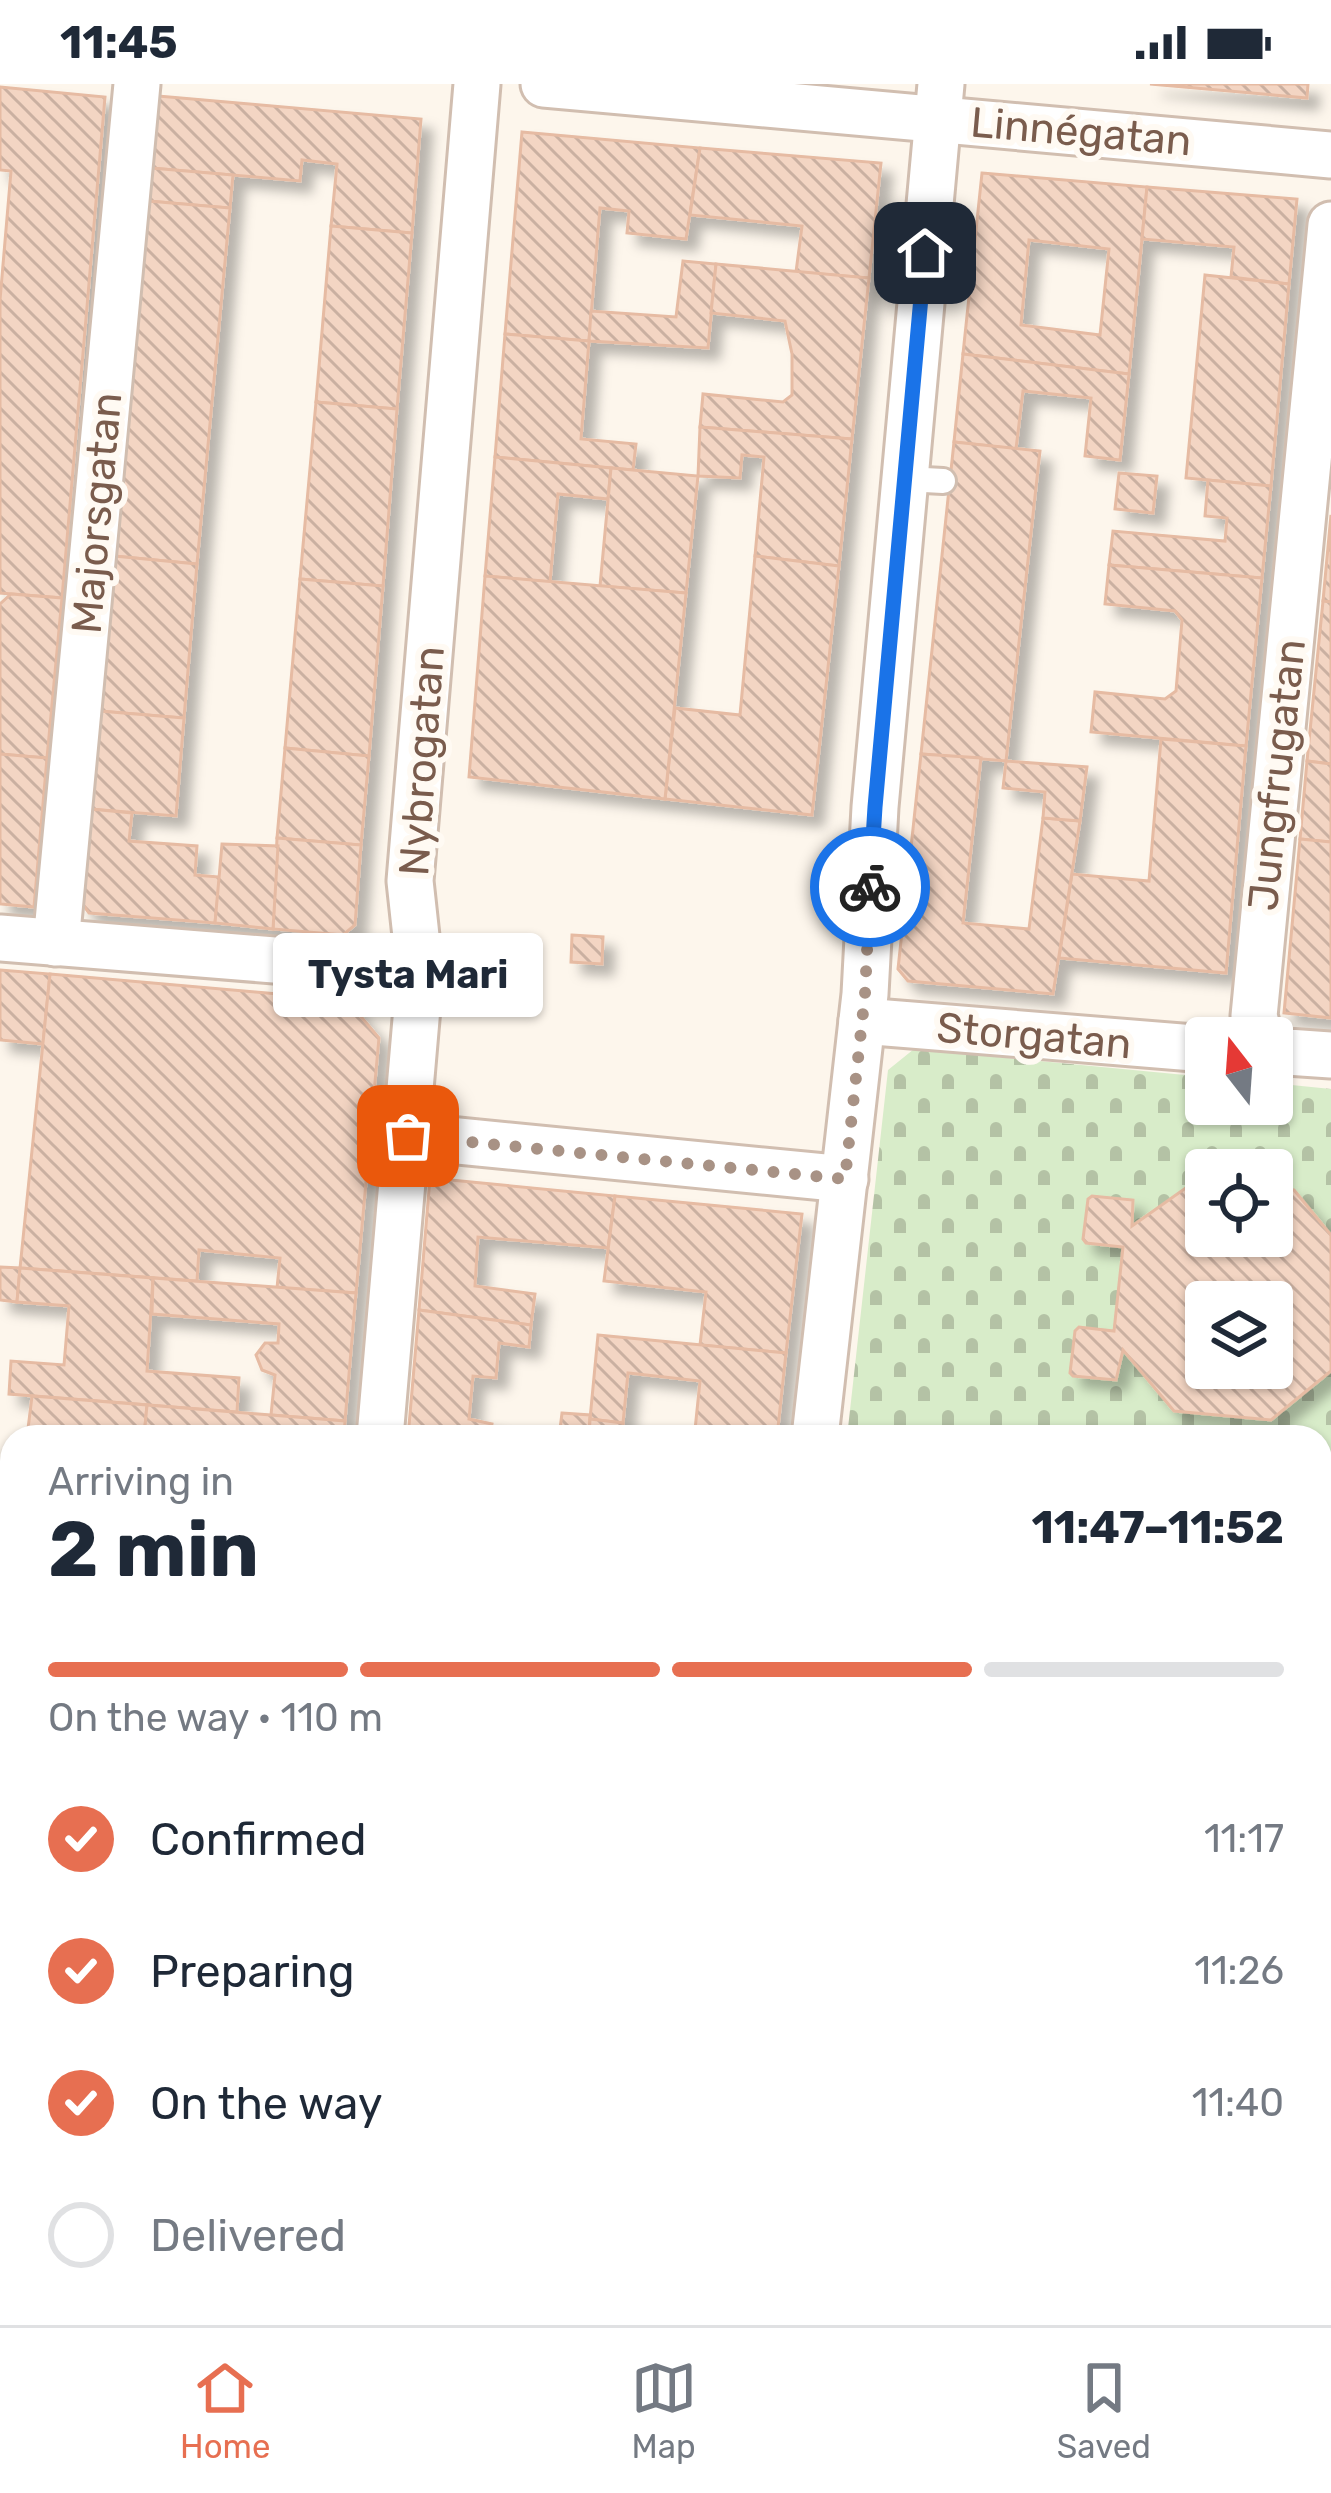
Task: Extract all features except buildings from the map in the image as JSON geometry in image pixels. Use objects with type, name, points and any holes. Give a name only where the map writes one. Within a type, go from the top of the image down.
[{"type":"street","name":"Majorsgatan","points":[[56,943],[137,84]]},
{"type":"street","name":"Nybrogatan","points":[[381,1425],[428,973],[410,881],[477,84]]},
{"type":"street","name":"Linnégatan","points":[[544,84],[940,102],[1331,154]]},
{"type":"street","points":[[816,1425],[862,1021],[875,807],[924,480],[931,182],[940,102]]},
{"type":"street","name":"Jungfrugatan","points":[[1254,1017],[1331,225]]},
{"type":"street","points":[[0,938],[428,973]]},
{"type":"street","name":"Storgatan","points":[[862,1021],[1185,1047]]},
{"type":"street","points":[[1293,1052],[1331,1055]]},
{"type":"street","points":[[408,1136],[845,1179]]},
{"type":"green space","points":[[914,1049],[1185,1075],[1185,1125],[1293,1125],[1293,1085],[1331,1089],[1331,1425],[848,1425],[888,1070]]},
{"type":"way so far","points":[[408,1136],[845,1179],[865,994],[870,887]]},
{"type":"place","name":"Tysta Mari","points":[[408,1136]]},
{"type":"route","points":[[870,887],[925,253]]}]
